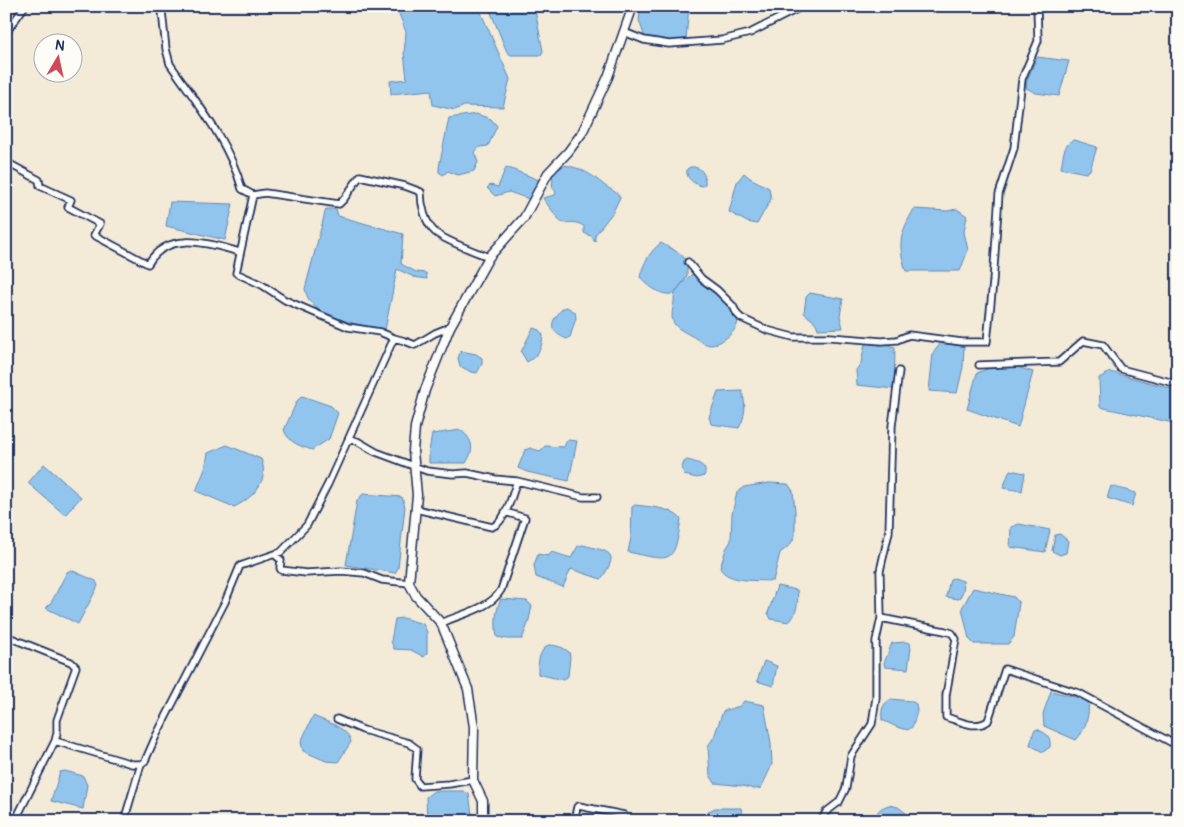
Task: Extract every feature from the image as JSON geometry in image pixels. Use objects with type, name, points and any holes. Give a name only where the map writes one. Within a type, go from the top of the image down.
[{"type":"street","points":[[6,36],[8,30],[25,6]]},
{"type":"street","points":[[159,6],[162,11],[166,49],[170,64],[220,138],[238,175],[242,189],[253,195],[265,192],[338,204],[344,199],[360,176],[405,186],[421,192],[421,204],[427,220],[435,232],[490,258]]},
{"type":"street","points":[[483,821],[483,801],[473,780],[474,727],[468,690],[441,623],[416,596],[409,582],[418,496],[413,451],[414,426],[428,382],[450,327],[490,258],[524,218],[548,173],[582,134],[608,77],[633,6]]},
{"type":"street","points":[[624,32],[644,40],[669,44],[722,40],[750,33],[803,6]]},
{"type":"street","points":[[688,262],[702,279],[717,290],[733,306],[741,318],[766,330],[793,338],[830,337],[882,341],[897,340],[908,335],[962,342],[987,342],[999,194],[1014,148],[1022,79],[1038,41],[1036,6]]},
{"type":"street","points":[[6,162],[38,180],[40,186],[71,200],[68,207],[100,224],[94,235],[148,264],[153,254],[171,244],[190,241],[211,244],[240,252]]},
{"type":"street","points":[[253,195],[236,273],[262,285],[285,300],[348,327],[380,332],[415,345],[435,333],[450,327]]},
{"type":"street","points":[[124,821],[141,764],[145,761],[201,650],[240,566],[281,552],[307,525],[349,439],[394,338]]},
{"type":"street","points":[[980,365],[1059,362],[1083,341],[1103,345],[1121,368],[1178,384]]},
{"type":"street","points":[[821,821],[826,812],[839,802],[846,788],[851,756],[872,724],[876,698],[876,641],[881,618],[880,570],[889,532],[892,426],[900,371]]},
{"type":"street","points":[[349,439],[357,441],[376,452],[427,471],[453,474],[467,472],[583,496],[597,497]]},
{"type":"street","points":[[416,509],[492,527],[498,525],[517,481]]},
{"type":"street","points":[[441,623],[496,599],[501,590],[525,518],[505,512]]},
{"type":"street","points":[[275,555],[281,560],[281,570],[306,573],[348,572],[364,574],[382,580],[409,582]]},
{"type":"street","points":[[881,618],[945,631],[952,633],[956,639],[946,695],[946,717],[975,726],[982,725],[988,721],[1005,669],[1079,693],[1178,746]]},
{"type":"street","points":[[6,636],[71,662],[76,668],[57,720],[55,741],[16,821]]},
{"type":"street","points":[[337,719],[363,730],[409,743],[417,749],[415,779],[420,786],[473,780]]},
{"type":"street","points":[[55,741],[132,764],[141,764]]},
{"type":"street","points":[[574,821],[577,807],[579,806],[624,815]]},
{"type":"water","points":[[396,6],[478,6],[510,79],[503,107],[464,106],[455,110],[433,105],[431,90],[391,94],[390,81],[407,79],[404,53],[406,32]]},
{"type":"water","points":[[641,6],[689,6],[686,39],[681,42],[645,38],[639,20]]},
{"type":"water","points":[[489,8],[535,10],[543,51],[541,55],[511,55],[507,52]]},
{"type":"water","points":[[1037,57],[1069,61],[1059,96],[1036,93],[1026,88],[1027,80]]},
{"type":"water","points":[[476,114],[491,119],[497,126],[488,146],[480,147],[474,152],[478,162],[474,171],[458,175],[448,171],[443,175],[439,172],[439,167],[449,118]]},
{"type":"water","points":[[1074,140],[1097,147],[1090,170],[1086,173],[1061,168],[1066,148]]},
{"type":"water","points":[[565,165],[586,172],[620,197],[613,212],[595,235],[595,241],[591,236],[584,233],[584,226],[573,222],[561,222],[543,198],[555,195],[556,192],[552,187],[553,179],[551,174]]},
{"type":"water","points":[[506,167],[539,180],[532,200],[509,192],[495,196],[487,188],[490,185],[498,187]]},
{"type":"water","points":[[690,167],[702,171],[705,177],[705,184],[702,186],[691,180],[687,175],[687,169]]},
{"type":"water","points":[[744,173],[769,188],[771,199],[757,224],[747,222],[729,212],[737,182]]},
{"type":"water","points":[[170,202],[233,204],[225,240],[166,226]]},
{"type":"water","points":[[326,209],[336,209],[338,216],[403,234],[401,264],[416,272],[426,273],[427,279],[414,277],[397,269],[385,330],[333,317],[315,307],[308,299],[305,289]]},
{"type":"water","points":[[914,209],[947,211],[957,209],[967,216],[964,232],[968,250],[960,271],[906,271],[901,253],[901,239]]},
{"type":"water","points":[[661,243],[681,255],[686,262],[687,276],[678,289],[671,294],[658,291],[640,277],[648,258]]},
{"type":"water","points":[[692,274],[723,300],[737,317],[738,322],[734,331],[725,339],[715,344],[708,345],[703,343],[679,328],[672,319],[675,293]]},
{"type":"water","points":[[810,293],[843,299],[840,316],[843,328],[818,329],[816,323],[804,313],[806,297]]},
{"type":"water","points":[[567,307],[575,312],[576,318],[570,337],[567,339],[555,331],[553,322],[563,308]]},
{"type":"water","points":[[533,328],[539,330],[543,335],[543,340],[537,354],[527,362],[521,352]]},
{"type":"water","points":[[873,343],[880,345],[887,343],[895,347],[894,389],[857,385],[856,370],[861,363],[865,344]]},
{"type":"water","points":[[941,343],[964,346],[963,367],[957,393],[929,391],[933,353]]},
{"type":"water","points":[[461,351],[476,354],[482,358],[482,364],[477,373],[460,366],[458,358]]},
{"type":"water","points":[[995,366],[1014,366],[1033,372],[1018,427],[967,409],[977,373]]},
{"type":"water","points":[[1110,372],[1178,390],[1178,424],[1100,407],[1099,378]]},
{"type":"water","points":[[742,391],[745,410],[739,428],[711,424],[709,417],[718,392]]},
{"type":"water","points":[[302,396],[331,406],[338,413],[329,439],[312,450],[292,441],[284,430],[297,401]]},
{"type":"water","points":[[461,430],[468,437],[472,449],[466,463],[429,463],[432,434]]},
{"type":"water","points":[[567,440],[577,441],[569,481],[527,472],[518,468],[525,450],[530,448],[540,451],[545,446],[564,447]]},
{"type":"water","points":[[227,445],[261,459],[263,467],[263,475],[258,488],[248,499],[234,507],[196,491],[205,469],[208,453]]},
{"type":"water","points":[[687,460],[698,463],[703,467],[705,469],[704,476],[697,478],[684,475],[682,467]]},
{"type":"water","points":[[44,464],[81,497],[65,515],[28,483]]},
{"type":"water","points":[[1010,470],[1025,473],[1022,491],[1003,488]]},
{"type":"water","points":[[769,483],[788,484],[793,491],[795,536],[790,545],[780,553],[773,581],[744,580],[729,576],[720,568],[726,549],[731,541],[732,514],[737,492],[744,487]]},
{"type":"water","points":[[1111,486],[1136,493],[1132,506],[1107,498]]},
{"type":"water","points":[[363,494],[402,497],[405,507],[398,568],[395,573],[346,565],[357,501]]},
{"type":"water","points":[[635,505],[666,510],[681,519],[676,545],[668,556],[662,558],[628,552],[631,538],[632,507]]},
{"type":"water","points":[[1019,524],[1050,530],[1045,552],[1010,547],[1011,527]]},
{"type":"water","points":[[1060,534],[1068,541],[1066,553],[1060,555],[1052,551],[1055,535]]},
{"type":"water","points":[[583,545],[600,549],[609,554],[611,558],[610,563],[601,579],[571,569],[563,587],[536,577],[534,565],[538,554],[548,556],[552,552],[571,558],[578,546]]},
{"type":"water","points":[[71,570],[96,581],[98,586],[78,624],[46,608],[51,603],[67,572]]},
{"type":"water","points":[[954,578],[963,581],[964,584],[959,599],[946,597],[950,579]]},
{"type":"water","points":[[777,586],[797,590],[797,607],[789,622],[771,619],[768,613]]},
{"type":"water","points":[[973,588],[1014,597],[1019,603],[1014,637],[1008,644],[974,644],[969,639],[962,608]]},
{"type":"water","points":[[501,599],[527,601],[532,606],[522,639],[497,637],[496,618]]},
{"type":"water","points":[[403,618],[423,624],[427,632],[427,653],[424,657],[411,650],[394,649],[391,641],[395,619]]},
{"type":"water","points":[[892,643],[910,643],[911,648],[908,669],[885,667],[884,663]]},
{"type":"water","points":[[548,645],[554,645],[569,652],[568,676],[563,680],[538,674],[540,655]]},
{"type":"water","points":[[764,661],[777,666],[773,686],[757,681]]},
{"type":"water","points":[[1051,691],[1088,702],[1086,722],[1076,740],[1044,726],[1043,714]]},
{"type":"water","points":[[891,699],[911,701],[916,704],[917,711],[913,726],[908,730],[882,720],[883,708]]},
{"type":"water","points":[[744,701],[764,705],[771,743],[772,765],[761,788],[754,789],[715,783],[710,775],[708,746],[714,737],[723,711],[740,706]]},
{"type":"water","points":[[313,716],[336,726],[346,732],[349,737],[351,742],[338,762],[326,761],[303,751],[301,742]]},
{"type":"water","points":[[1037,729],[1046,734],[1050,740],[1050,747],[1043,752],[1030,745],[1034,731]]},
{"type":"water","points":[[65,771],[83,776],[87,785],[83,809],[51,801],[60,772]]},
{"type":"water","points":[[434,791],[463,791],[469,794],[473,821],[427,821],[426,797]]},
{"type":"water","points":[[889,805],[898,807],[906,813],[906,821],[875,821],[879,810]]},
{"type":"water","points":[[715,808],[741,808],[744,821],[705,821],[709,811]]}]
